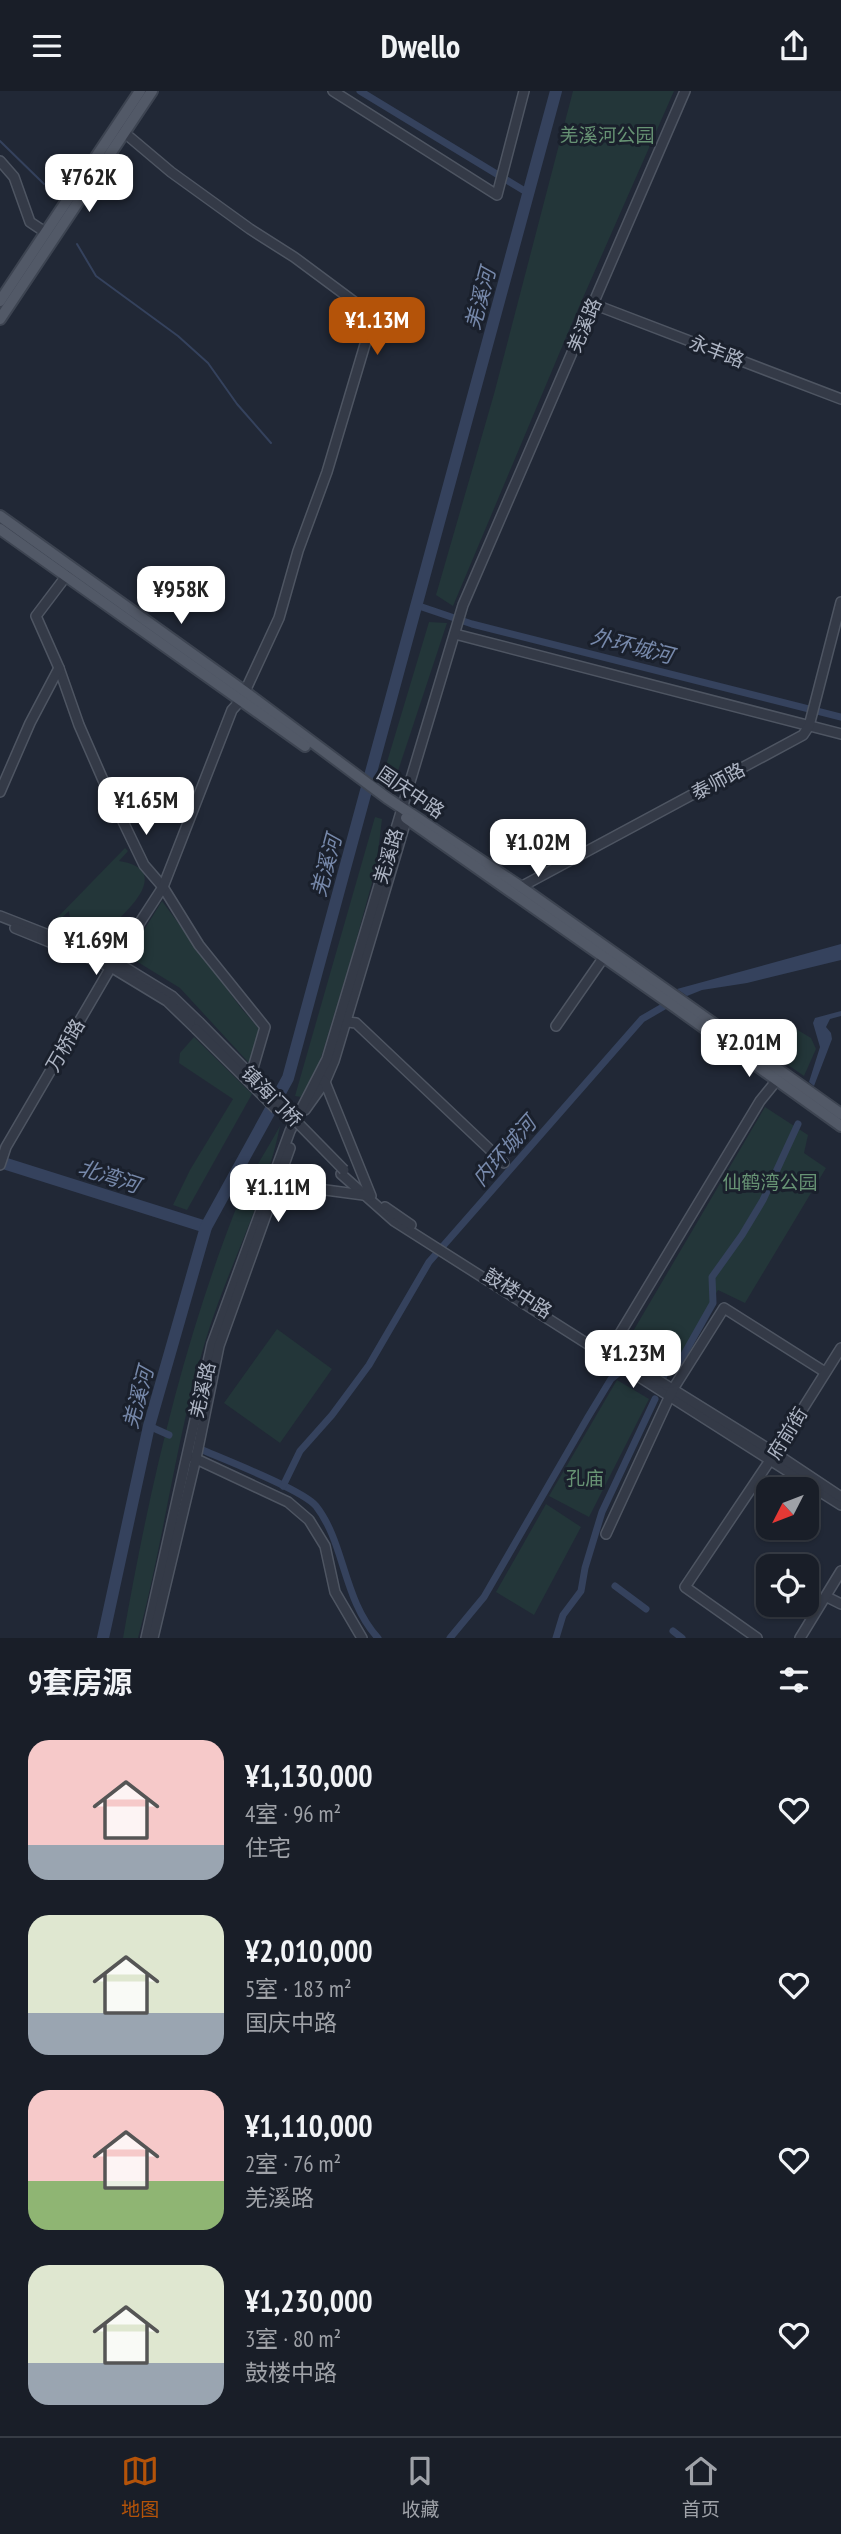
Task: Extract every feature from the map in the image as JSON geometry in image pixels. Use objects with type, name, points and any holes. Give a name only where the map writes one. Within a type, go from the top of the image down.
[{"type":"main road","points":[[0,319],[120,129],[139,91]]},
{"type":"main road","points":[[0,301],[45,232],[120,129],[152,91]]},
{"type":"main road","points":[[0,516],[243,696]]},
{"type":"main road","points":[[0,529],[243,696]]},
{"type":"main road","name":"国庆中路","points":[[243,696],[386,800],[841,1114]]},
{"type":"main road","name":"国庆中路","points":[[516,890],[604,957],[664,993]]},
{"type":"main road","name":"国庆中路","points":[[680,1004],[841,1126]]},
{"type":"street","points":[[333,91],[497,195],[524,91]]},
{"type":"street","name":"羌溪路","points":[[153,1638],[192,1456],[212,1344],[294,1133],[322,1080],[342,1022],[405,813],[463,604],[685,91]]},
{"type":"street","name":"万桥路","points":[[0,1165],[6,1147],[113,964],[163,887],[232,710],[243,696],[279,618],[298,551],[327,472],[369,331],[367,319],[360,306],[171,172],[120,129]]},
{"type":"street","points":[[0,161],[14,177],[30,222],[45,232]]},
{"type":"street","name":"永丰路","points":[[593,304],[841,399]]},
{"type":"street","points":[[67,575],[36,616],[59,668],[79,725],[121,821],[144,865],[163,887],[199,945],[265,1027],[253,1068]]},
{"type":"street","points":[[810,722],[841,602]]},
{"type":"street","points":[[455,634],[810,722],[841,734]]},
{"type":"street","points":[[0,792],[30,723],[59,668]]},
{"type":"street","name":"泰师路","points":[[516,890],[803,735],[810,722]]},
{"type":"street","points":[[0,916],[113,964]]},
{"type":"street","points":[[0,922],[113,964]]},
{"type":"street","points":[[556,1025],[604,957]]},
{"type":"street","name":"镇海门桥","points":[[113,964],[172,996],[197,1025],[367,1196],[394,1221],[440,1248]]},
{"type":"street","points":[[342,1022],[356,1023],[504,1163]]},
{"type":"street","points":[[322,1080],[367,1196]]},
{"type":"street","name":"羌溪路","points":[[276,1180],[300,1107],[322,1080]]},
{"type":"street","points":[[610,1350],[760,1101],[777,1080]]},
{"type":"street","points":[[276,1180],[341,1187],[346,1175],[357,1172],[326,1099],[314,1097]]},
{"type":"street","points":[[276,1180],[367,1196]]},
{"type":"street","points":[[440,1248],[671,1392]]},
{"type":"street","name":"鼓楼中路","points":[[440,1248],[610,1350],[671,1392],[841,1497]]},
{"type":"street","points":[[606,1534],[671,1392],[724,1307],[825,1372]]},
{"type":"street","name":"府前街","points":[[757,1638],[685,1587],[841,1348]]},
{"type":"street","points":[[192,1456],[288,1502],[309,1520],[326,1546],[335,1592],[362,1638]]},
{"type":"street","name":"羌溪路","points":[[146,1638],[192,1456]]},
{"type":"street","points":[[773,1456],[841,1505]]},
{"type":"street","points":[[800,1638],[841,1571]]},
{"type":"street","points":[[827,1597],[841,1604]]},
{"type":"green space","name":"羌溪河公园","points":[[573,91],[674,91],[575,316],[453,606],[436,595],[494,394]]},
{"type":"green space","points":[[429,622],[447,623],[393,786],[381,782]]},
{"type":"green space","points":[[375,817],[382,819],[376,868],[353,952],[320,1061],[301,1097],[295,1096]]},
{"type":"green space","points":[[125,848],[128,851],[119,861],[136,866],[144,874],[144,884],[140,895],[121,917],[102,934],[89,934],[79,930],[72,923],[69,911],[57,922],[55,920]]},
{"type":"green space","points":[[162,901],[260,1030],[249,1063],[180,988],[128,956]]},
{"type":"green space","points":[[796,1029],[811,1038],[816,1049],[804,1076],[759,1045]]},
{"type":"green space","points":[[194,1037],[252,1094],[187,1210],[173,1205],[190,1170],[233,1099],[179,1063],[180,1053]]},
{"type":"green space","name":"仙鹤湾公园","points":[[765,1107],[808,1135],[804,1153],[826,1168],[745,1303],[718,1290],[667,1377],[622,1350]]},
{"type":"green space","points":[[280,1126],[265,1181],[205,1342],[138,1638],[123,1638],[156,1472],[201,1308],[239,1201]]},
{"type":"green space","points":[[277,1329],[332,1369],[280,1443],[224,1403]]},
{"type":"green space","name":"孔庙","points":[[617,1380],[649,1399],[589,1517],[549,1496]]},
{"type":"green space","points":[[546,1504],[581,1527],[534,1615],[496,1592]]},
{"type":"water","points":[[841,944],[841,960],[747,983],[702,990],[687,996],[677,989]]},
{"type":"water","points":[[841,1011],[841,1016],[830,1019],[826,1027],[832,1039],[814,1086],[809,1082],[820,1047],[813,1023],[815,1018]]},
{"type":"waterway","points":[[360,91],[528,193]]},
{"type":"waterway","name":"羌溪河","points":[[103,1638],[149,1426],[206,1227],[288,1078],[556,91]]},
{"type":"waterway","points":[[0,141],[44,184]]},
{"type":"waterway","points":[[77,244],[96,276],[178,336],[208,363],[237,404],[271,443]]},
{"type":"waterway","name":"外环城河","points":[[416,605],[472,624],[841,717]]},
{"type":"waterway","name":"内环城河","points":[[283,1486],[300,1451],[332,1415],[369,1365],[429,1262],[642,1019],[673,1001]]},
{"type":"waterway","points":[[635,1354],[642,1347],[668,1364],[678,1365],[713,1303],[712,1277],[763,1200],[798,1124]]},
{"type":"waterway","name":"北湾河","points":[[0,1162],[206,1227]]},
{"type":"waterway","points":[[663,1378],[668,1364]]},
{"type":"waterway","points":[[450,1638],[484,1597],[611,1379],[621,1371]]},
{"type":"waterway","points":[[556,1638],[563,1615],[581,1591],[602,1512],[655,1399]]},
{"type":"waterway","points":[[149,1426],[169,1435]]},
{"type":"waterway","points":[[200,1449],[280,1484],[316,1506],[333,1537],[358,1607],[378,1638]]},
{"type":"waterway","points":[[615,1586],[646,1609]]},
{"type":"waterway","points":[[673,1631],[682,1638]]}]
